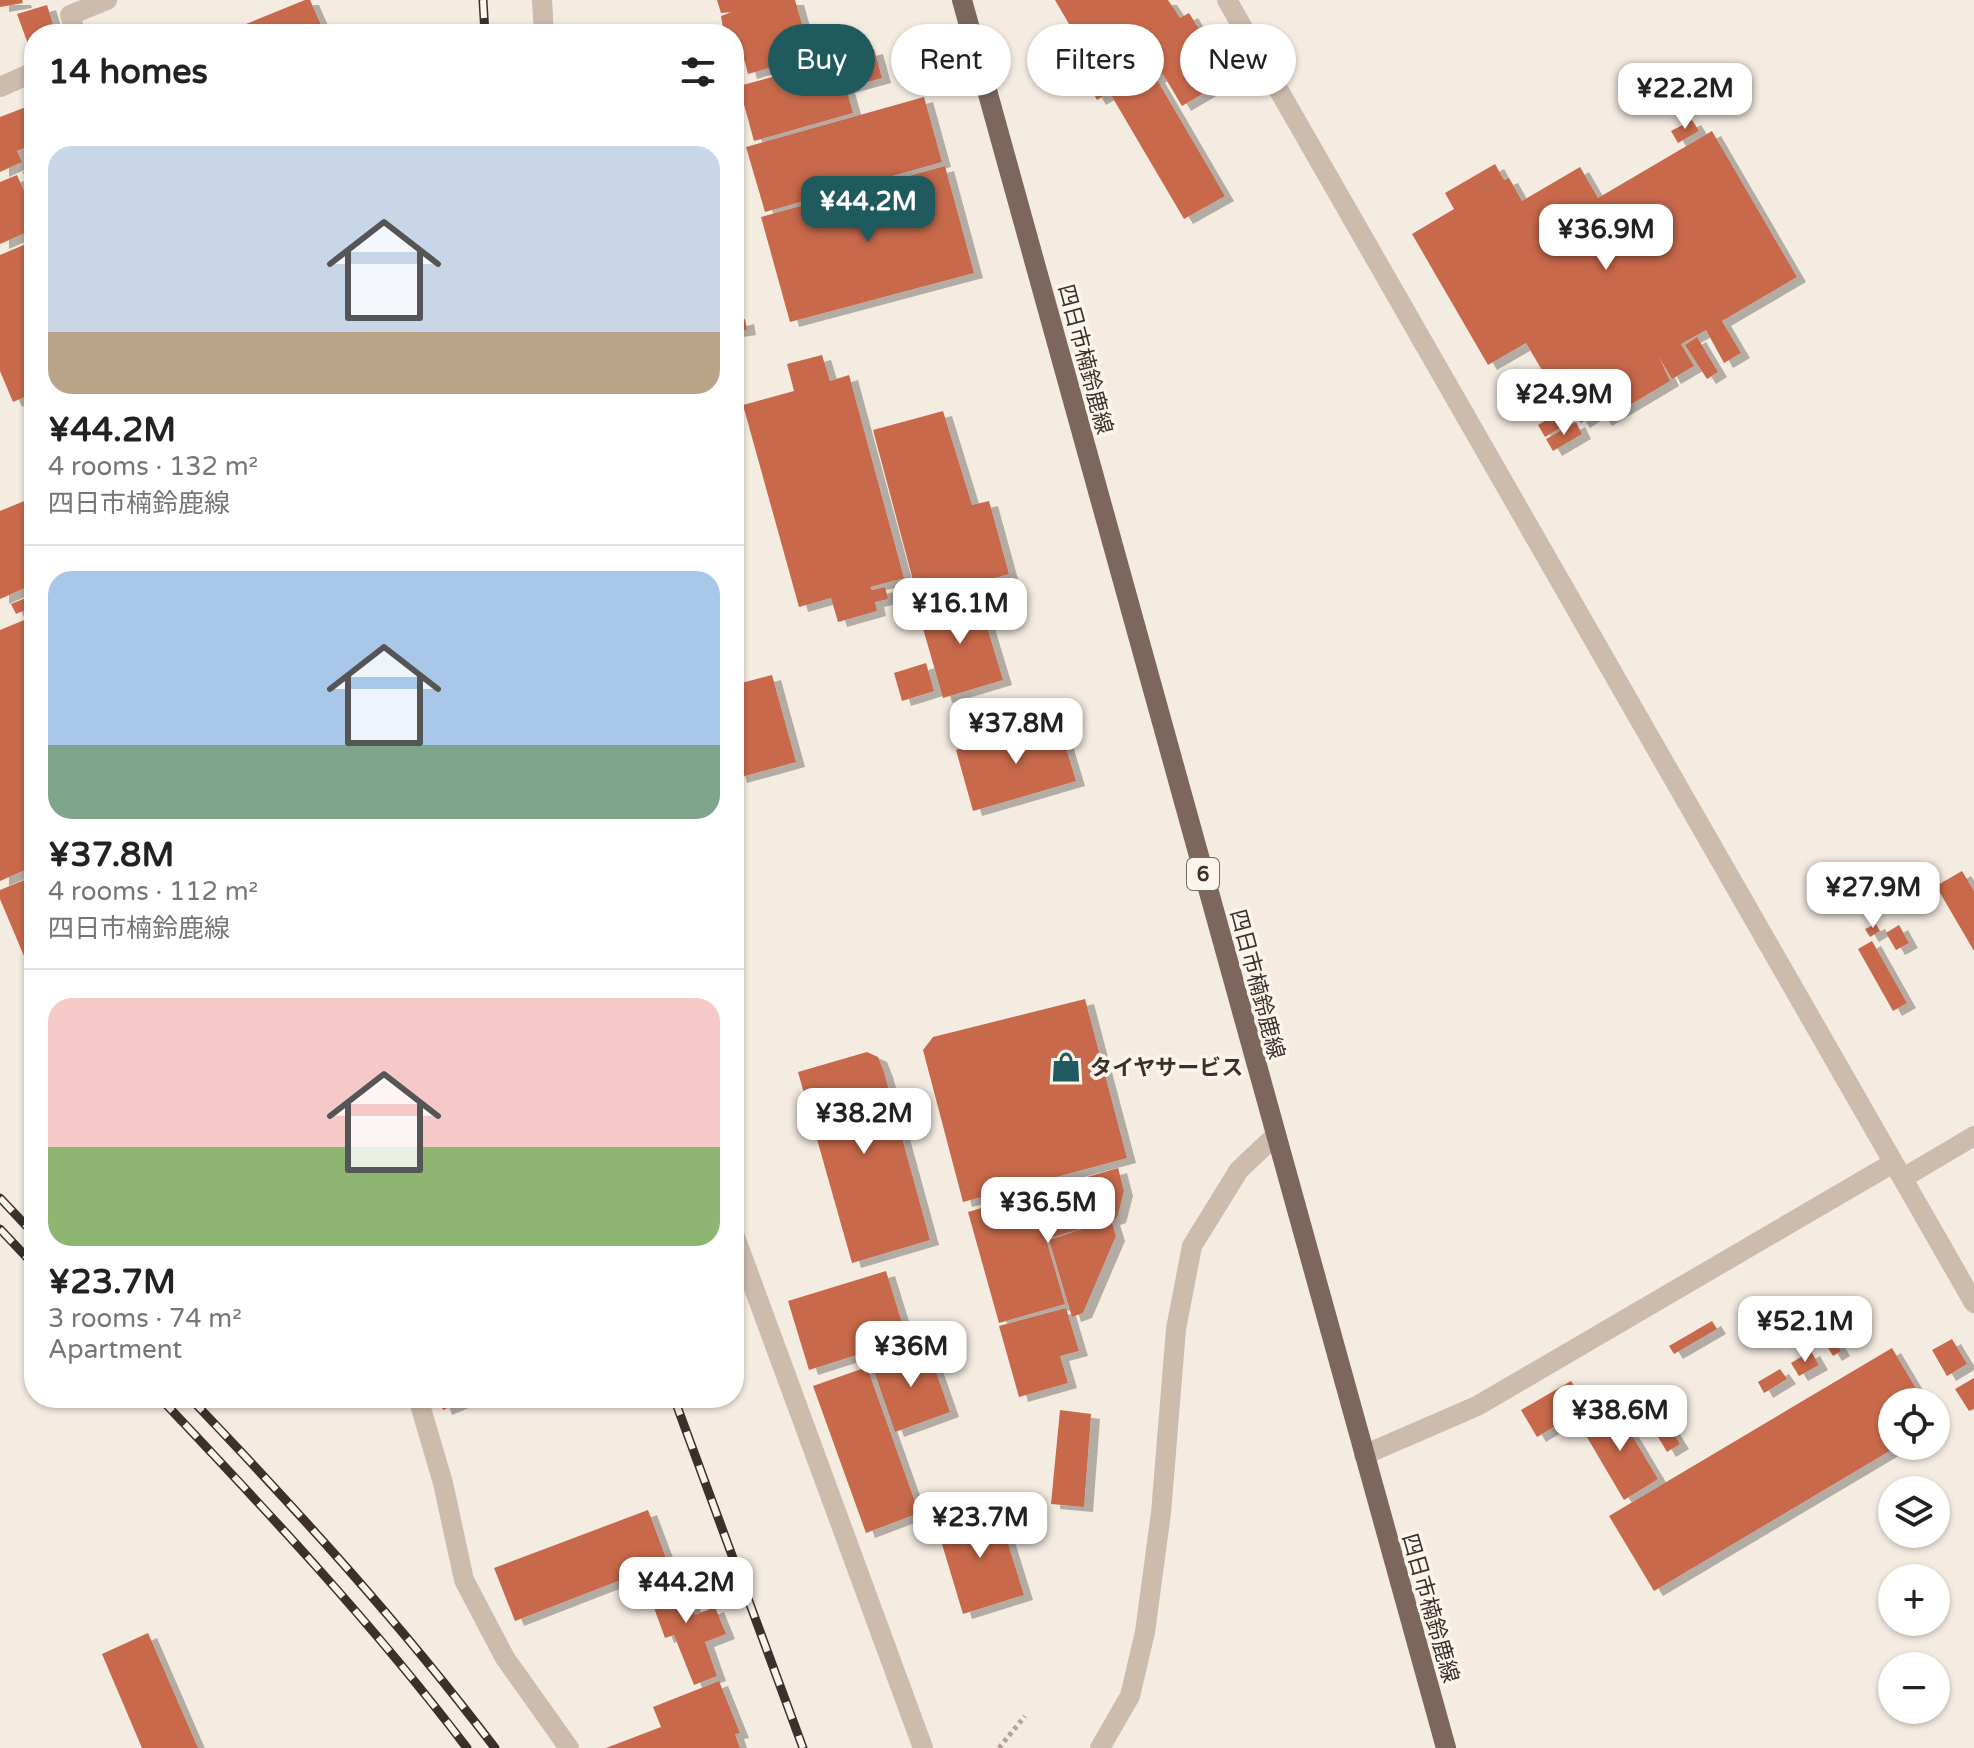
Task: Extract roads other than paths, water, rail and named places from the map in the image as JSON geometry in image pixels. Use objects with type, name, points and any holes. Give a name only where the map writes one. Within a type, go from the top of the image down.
[{"type":"main road","name":"四日市楠鈴鹿線","points":[[962,0],[1446,1748]]},
{"type":"street","points":[[73,24],[70,15],[107,0]]},
{"type":"street","points":[[542,0],[543,24]]},
{"type":"street","points":[[1227,0],[1974,1303]]},
{"type":"street","points":[[0,87],[24,76]]},
{"type":"street","points":[[1100,1748],[1130,1696],[1145,1632],[1161,1513],[1176,1329],[1192,1246],[1239,1170],[1275,1136]]},
{"type":"street","points":[[1364,1455],[1477,1406],[1898,1170],[1974,1136]]},
{"type":"street","points":[[744,1261],[923,1748]]},
{"type":"street","points":[[421,1408],[443,1483],[464,1580],[505,1658],[569,1748]]},
{"type":"railway","points":[[483,0],[484,24]]},
{"type":"railway","points":[[0,1198],[24,1223]]},
{"type":"railway","points":[[0,1229],[24,1254]]},
{"type":"railway","points":[[169,1408],[357,1613],[467,1748]]},
{"type":"railway","points":[[200,1408],[347,1568],[495,1748]]},
{"type":"railway","points":[[678,1408],[803,1748]]},
{"type":"place","name":"タイヤサービス","points":[[1066,1067]]}]
